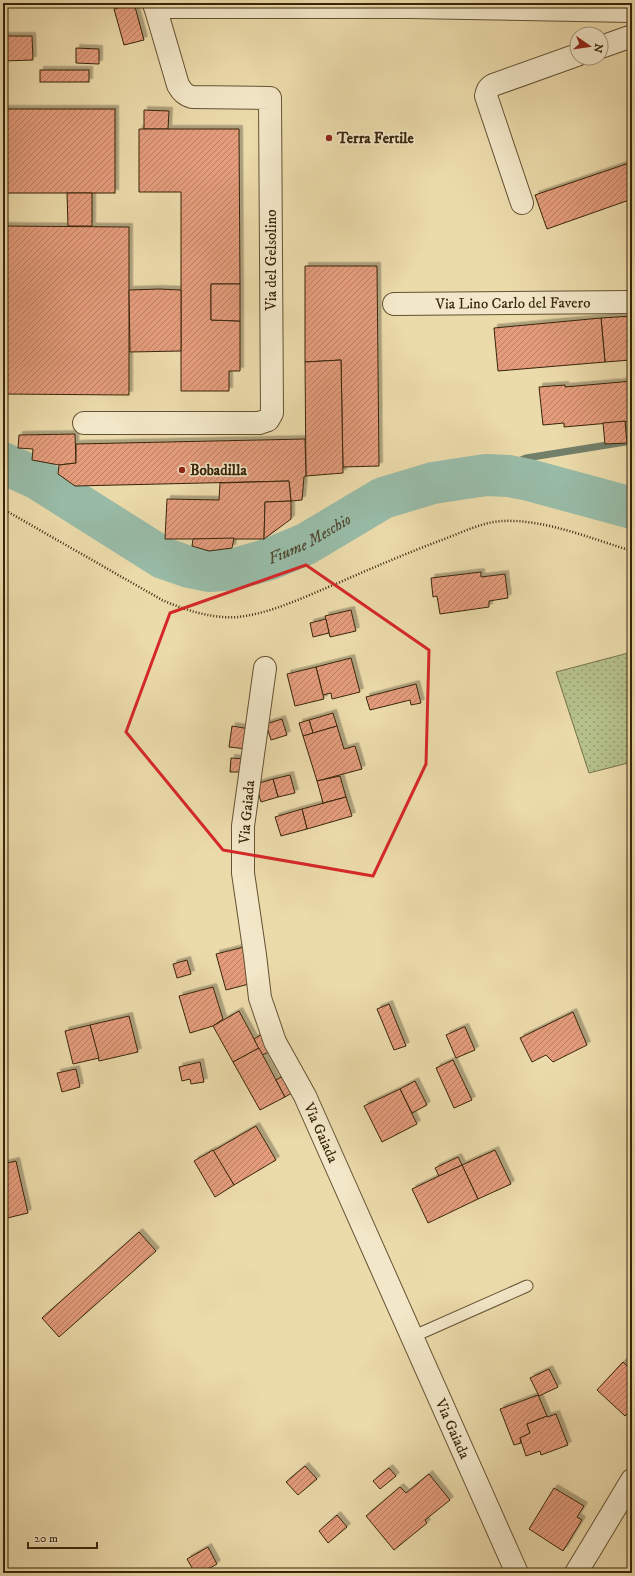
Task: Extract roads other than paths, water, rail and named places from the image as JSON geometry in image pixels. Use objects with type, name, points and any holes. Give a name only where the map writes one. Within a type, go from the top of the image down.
[{"type":"street","points":[[154,5],[410,7],[632,11]]},
{"type":"street","name":"Via del Gelsolino","points":[[84,423],[259,423],[268,420],[272,412],[270,98],[192,97],[187,96],[182,92],[178,85],[154,5]]},
{"type":"street","points":[[609,44],[632,36]]},
{"type":"street","points":[[522,203],[486,96],[487,92],[493,85],[569,58]]},
{"type":"street","name":"Via Lino Carlo del Favero","points":[[394,304],[632,302]]},
{"type":"street","name":"Via Gaiada","points":[[265,668],[243,826],[243,873],[260,998],[275,1042],[305,1096],[517,1573]]},
{"type":"street","points":[[576,1573],[632,1480]]},
{"type":"lane","points":[[412,1337],[527,1286]]},
{"type":"waterway","points":[[486,475],[526,458],[632,441]]},
{"type":"waterway","name":"Fiume Meschio","points":[[3,463],[38,479],[163,558],[189,567],[209,571],[235,569],[270,559],[306,544],[383,498],[433,483],[486,475],[509,476],[529,480],[632,508]]},
{"type":"place","name":"Terra Fertile","points":[[329,138]]},
{"type":"place","name":"Bobadilla","points":[[182,470]]}]
